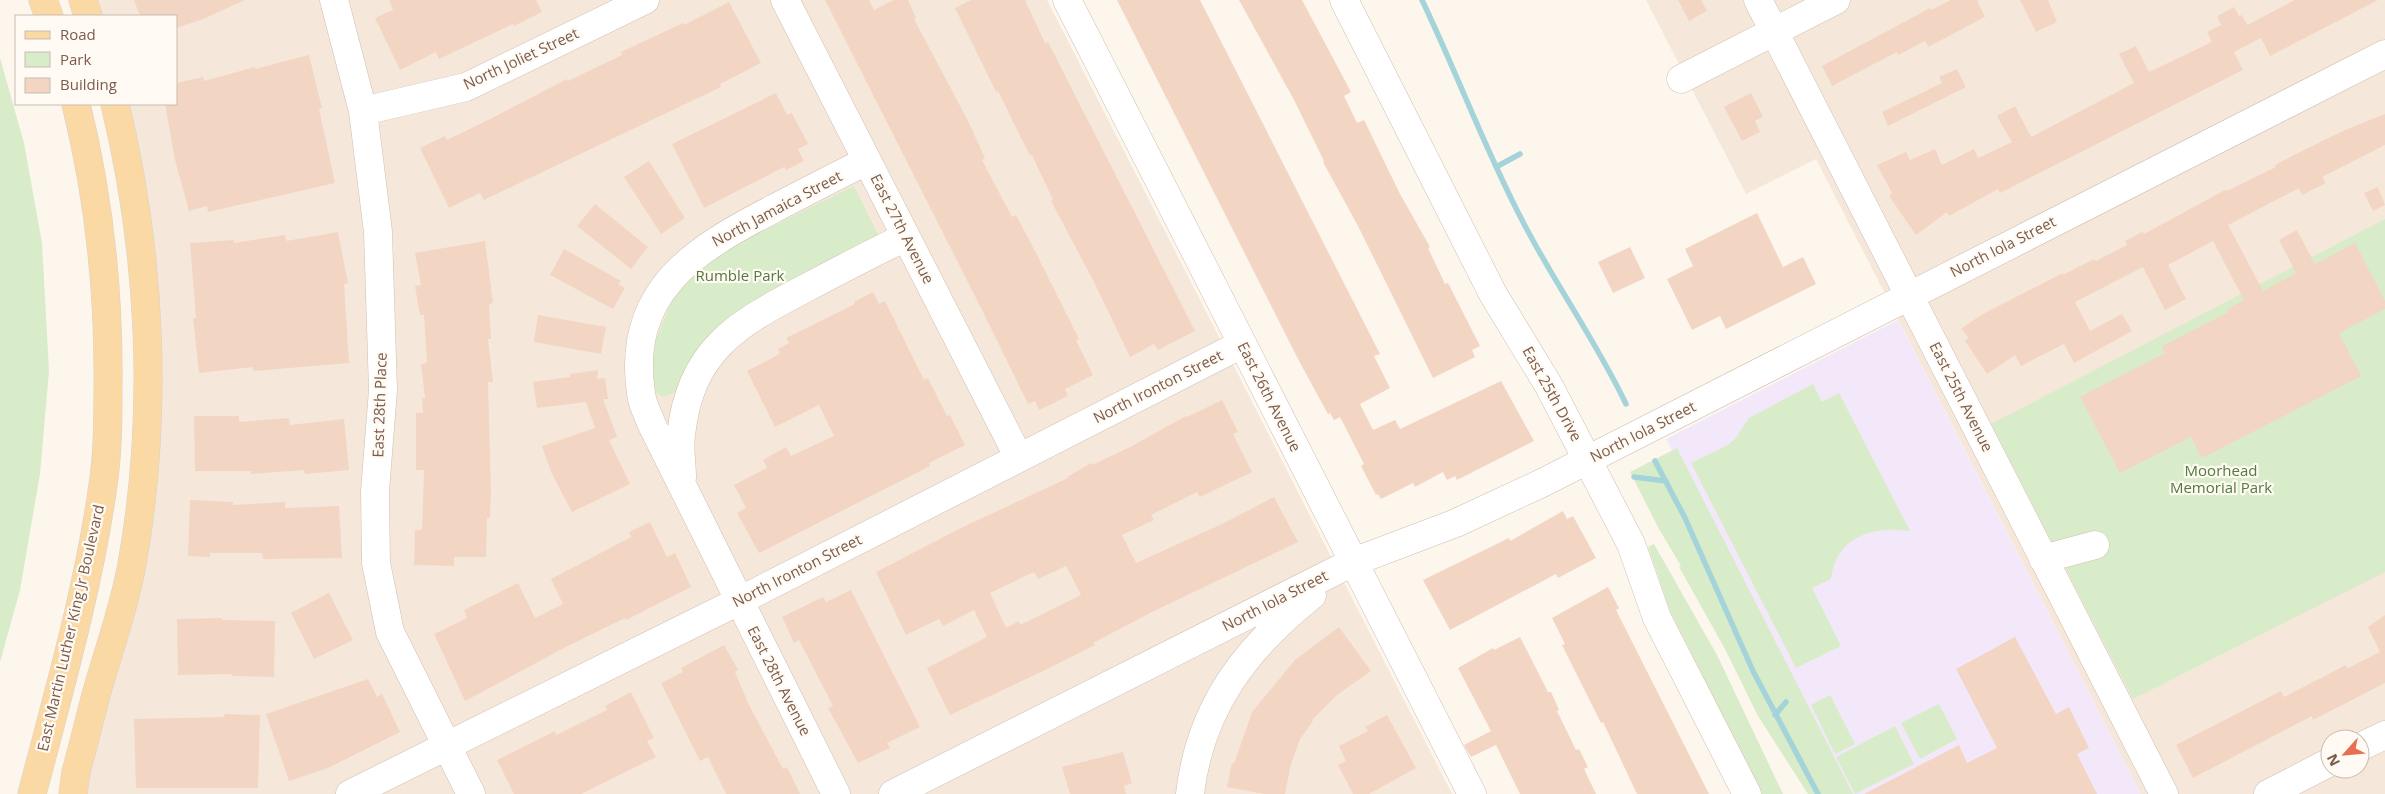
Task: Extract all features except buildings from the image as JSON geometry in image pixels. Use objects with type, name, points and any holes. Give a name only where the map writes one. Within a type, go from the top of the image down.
[{"type":"main road","points":[[43,0],[49,15]]},
{"type":"main road","points":[[82,0],[88,15]]},
{"type":"main road","name":"East Martin Luther King Jr Boulevard","points":[[32,794],[86,575],[103,486],[108,433],[109,339],[104,251],[87,150],[76,105]]},
{"type":"main road","points":[[73,794],[76,772],[132,565],[147,432],[147,354],[139,232],[125,145],[115,105]]},
{"type":"street","name":"East 28th Place","points":[[334,0],[363,111],[378,232],[383,390],[375,491],[376,563],[390,632],[471,794]]},
{"type":"street","name":"East 27th Avenue","points":[[785,0],[1019,458]]},
{"type":"street","name":"East 26th Avenue","points":[[1067,0],[1472,794]]},
{"type":"street","name":"East 25th Drive","points":[[1344,0],[1493,294],[1542,374],[1635,551],[1661,626],[1747,794]]},
{"type":"street","name":"East 25th Avenue","points":[[1758,0],[2164,794]]},
{"type":"street","points":[[1681,79],[1836,0]]},
{"type":"street","name":"North Joliet Street","points":[[363,111],[466,87],[632,3]]},
{"type":"street","name":"North Iola Street","points":[[893,794],[1353,562],[1464,520],[1588,460],[1908,295],[2385,54]]},
{"type":"street","name":"North Jamaica Street","points":[[641,395],[638,360],[646,321],[660,292],[679,269],[702,249],[731,231],[867,161]]},
{"type":"street","points":[[641,395],[654,403],[687,402],[698,372],[715,348],[756,314],[906,237]]},
{"type":"street","name":"North Ironton Street","points":[[350,794],[739,601],[1242,344]]},
{"type":"street","name":"East 28th Avenue","points":[[641,395],[652,425],[836,794]]},
{"type":"street","name":"East 28th Avenue","points":[[683,486],[681,437],[687,402]]},
{"type":"street","points":[[2043,558],[2095,545]]},
{"type":"street","points":[[1190,794],[1199,748],[1210,717],[1227,684],[1251,652],[1287,615],[1353,562]]},
{"type":"street","points":[[2370,742],[2385,734]]},
{"type":"street","points":[[2268,794],[2320,767]]},
{"type":"shaded area","points":[[97,0],[1047,0],[1452,794],[85,794],[155,467],[162,347],[152,225],[128,105],[178,105],[178,15],[102,15]]},
{"type":"shaded area","points":[[1646,0],[2385,0],[2385,794],[2141,794],[1816,159],[1746,194]]},
{"type":"shaded area","points":[[1898,320],[2141,794],[1846,794],[1666,439]]},
{"type":"green space","points":[[0,58],[24,143],[42,243],[49,371],[40,474],[20,590],[0,662]]},
{"type":"green space","name":"Rumble Park","points":[[854,186],[880,239],[711,335],[691,362],[676,392],[664,397],[656,393],[652,368],[656,339],[672,300],[689,278],[730,247]]},
{"type":"green space","name":"Moorhead Memorial Park","points":[[2385,219],[2385,572],[2133,699],[1991,424]]},
{"type":"green space","points":[[1813,384],[1822,402],[1839,393],[1910,531],[1882,530],[1870,533],[1858,537],[1841,553],[1835,564],[1831,579],[1812,588],[1841,646],[1796,668],[1691,463],[1726,446],[1735,439],[1749,418]]},
{"type":"green space","points":[[1677,448],[1853,794],[1808,794],[1758,716],[1725,649],[1679,567],[1681,566],[1659,529],[1630,472]]},
{"type":"green space","points":[[1654,544],[1717,655],[1783,794],[1762,794],[1670,611],[1648,547]]},
{"type":"green space","points":[[1830,695],[1855,744],[1835,754],[1811,705]]},
{"type":"green space","points":[[1939,704],[1957,739],[1920,759],[1901,723]]},
{"type":"green space","points":[[1895,726],[1914,764],[1855,794],[1836,757]]},
{"type":"waterway","points":[[1422,0],[1509,195],[1535,245],[1602,358],[1626,404]]},
{"type":"waterway","points":[[1496,167],[1520,154]]},
{"type":"waterway","points":[[1655,461],[1685,518],[1753,671],[1818,794]]},
{"type":"waterway","points":[[1634,477],[1666,481]]},
{"type":"waterway","points":[[1775,715],[1786,702]]}]
